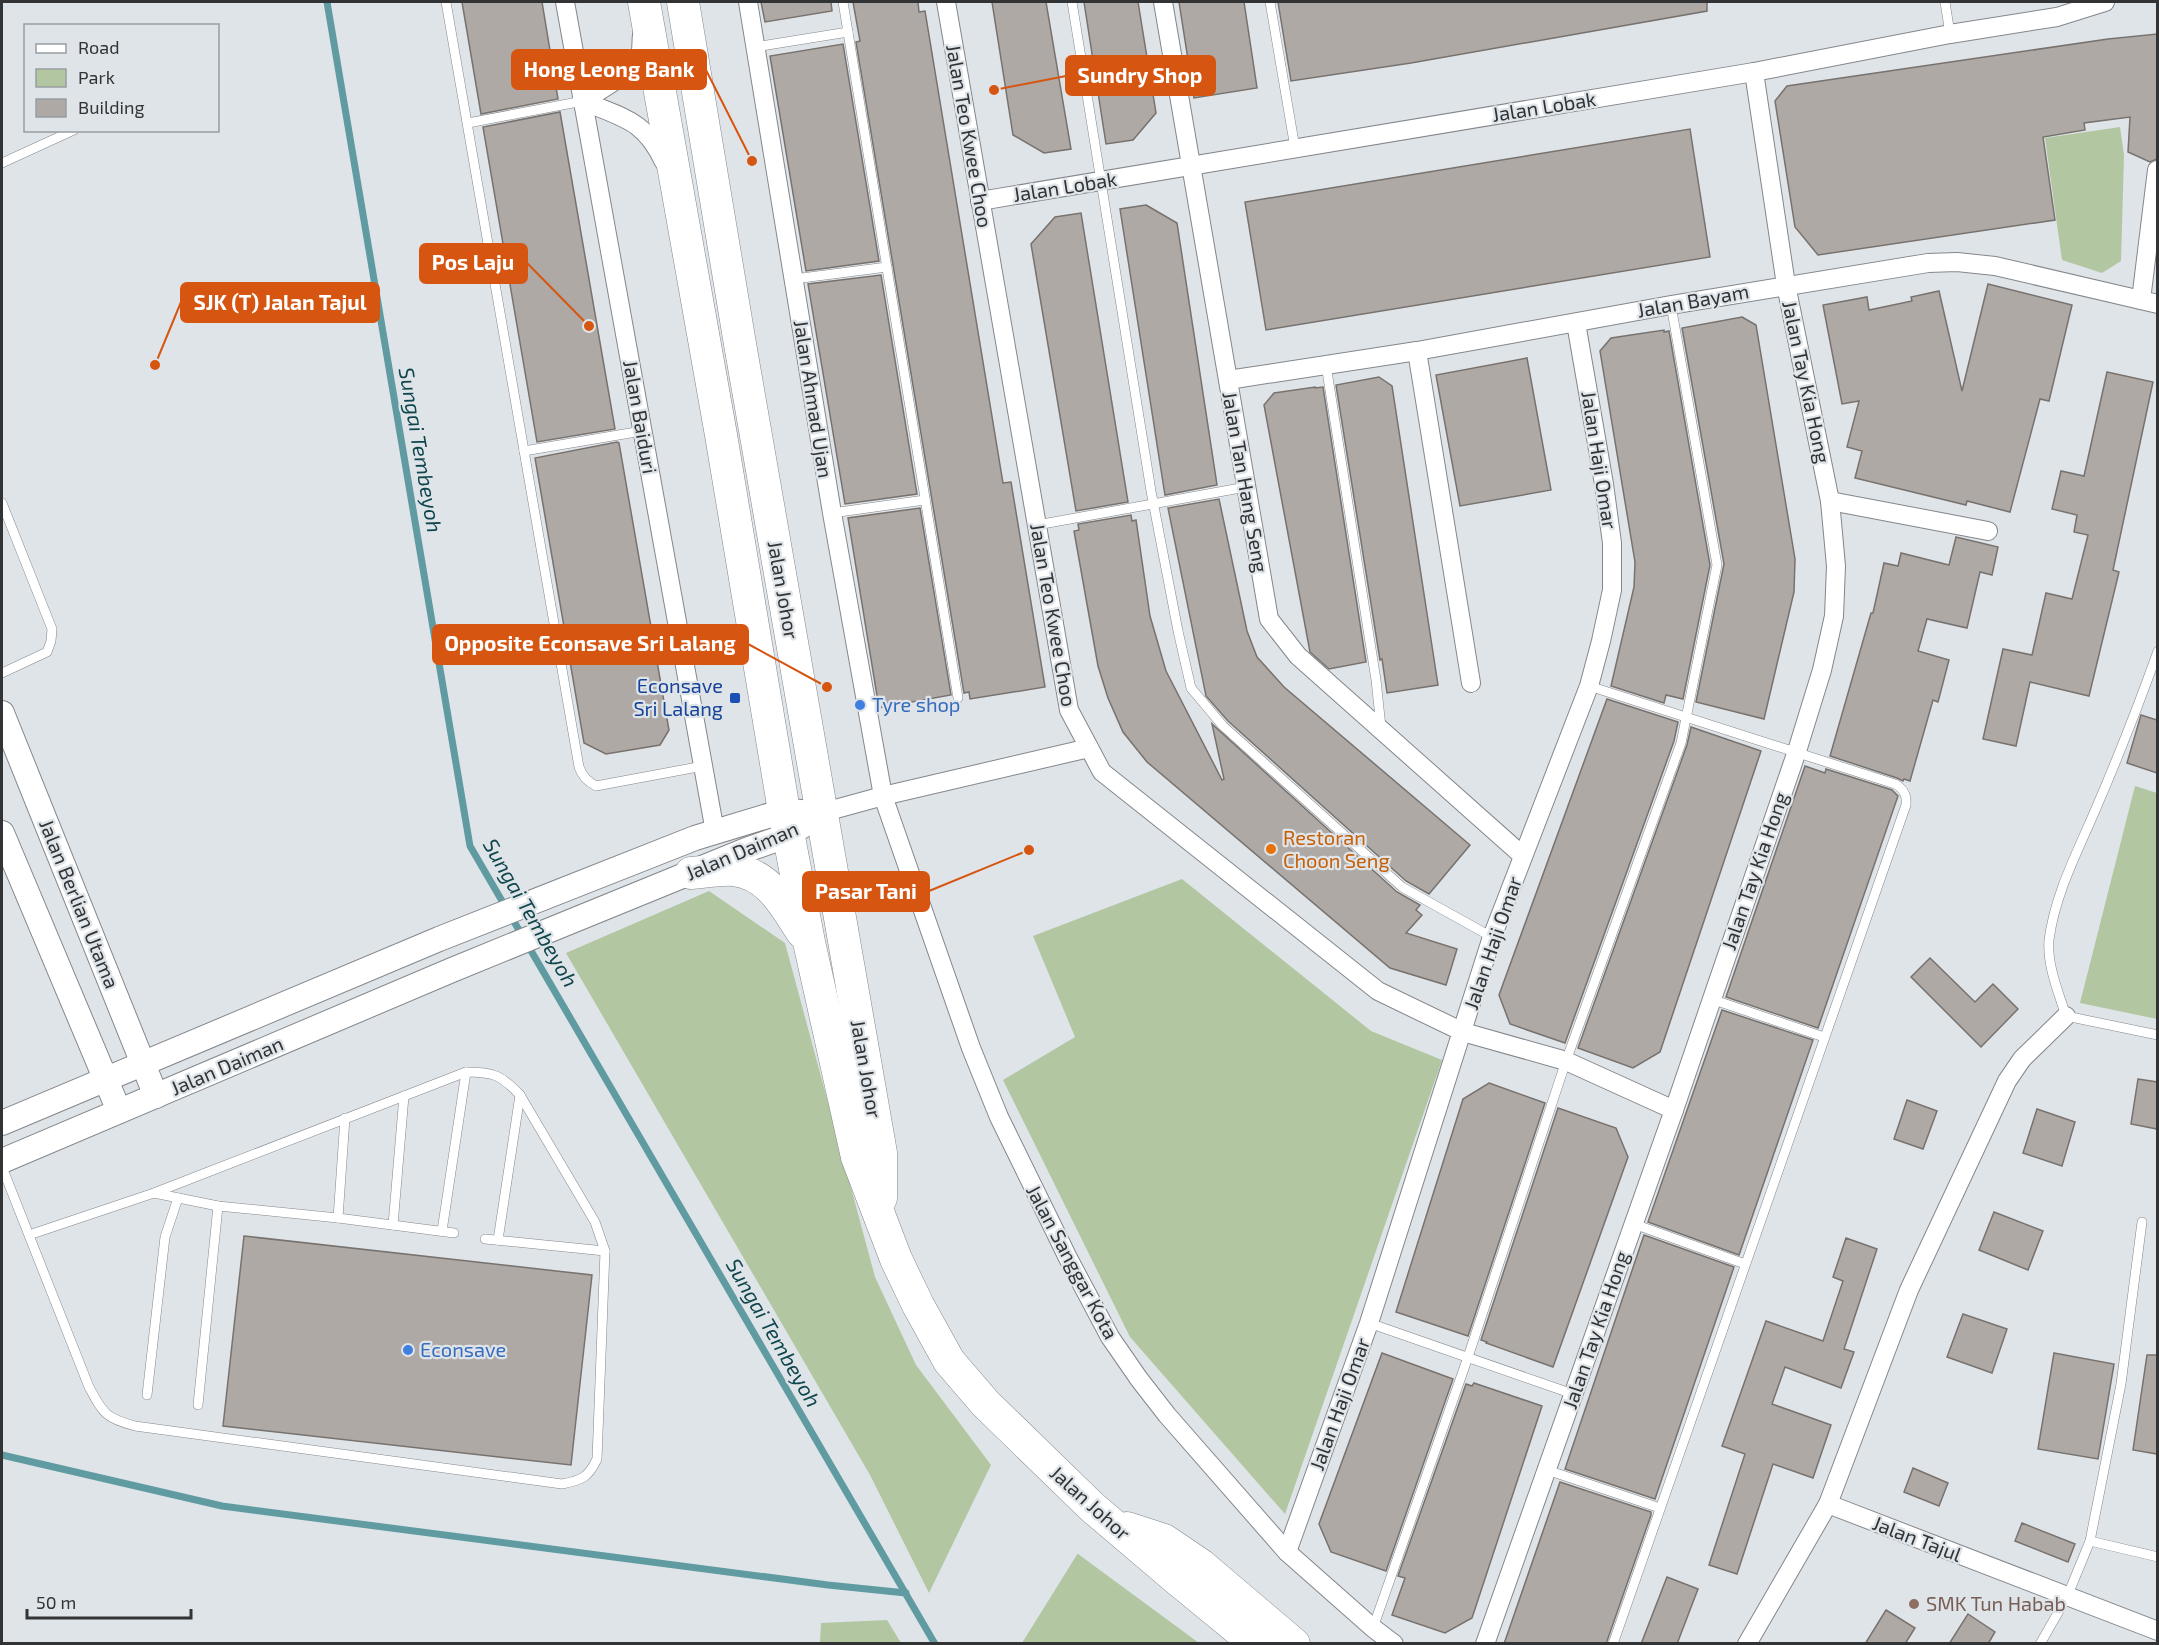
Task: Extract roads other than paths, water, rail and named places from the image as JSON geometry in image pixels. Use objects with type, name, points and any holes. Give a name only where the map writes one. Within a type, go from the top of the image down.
[{"type":"highway","name":"Jalan Johor","points":[[683,2],[742,356],[881,1152],[881,1214]]},
{"type":"highway","name":"Jalan Johor","points":[[644,5],[719,423],[786,823],[809,942],[857,1157],[881,1214],[896,1259],[949,1361],[994,1412],[1044,1462],[1112,1524],[1256,1644]]},
{"type":"highway","points":[[691,873],[733,870],[749,873],[763,880],[772,888],[809,942]]},
{"type":"highway","points":[[1112,1524],[1164,1540],[1202,1564],[1294,1644]]},
{"type":"street","name":"Jalan Baiduri","points":[[565,2],[715,832]]},
{"type":"street","name":"Jalan Ahmad Ujan","points":[[748,2],[832,513],[884,796]]},
{"type":"street","name":"Jalan Teo Kwee Choo","points":[[946,2],[1069,710],[1102,772],[1378,991],[1463,1032],[1566,1061],[1674,1110]]},
{"type":"street","name":"Jalan Tan Hang Seng","points":[[1163,2],[1269,619],[1298,656],[1523,856]]},
{"type":"street","name":"Jalan Lobak","points":[[981,201],[1754,72],[1950,34],[2055,9],[2105,2]]},
{"type":"street","points":[[583,101],[636,63],[640,55],[644,5]]},
{"type":"street","name":"Jalan Tay Kia Hong","points":[[1485,1644],[1674,1110],[1797,751],[1822,670],[1834,616],[1836,566],[1830,501],[1786,285],[1754,72]]},
{"type":"street","points":[[583,101],[630,121],[642,129],[658,150],[678,192]]},
{"type":"street","points":[[2149,302],[2157,170]]},
{"type":"street","name":"Jalan Bayam","points":[[1228,380],[1417,351],[1786,285],[1928,263],[1957,262],[1995,266],[2149,302]]},
{"type":"street","name":"Jalan Haji Omar","points":[[1287,1552],[1369,1323],[1492,937],[1589,686],[1612,590],[1612,543],[1605,484],[1576,323]]},
{"type":"street","points":[[1417,351],[1471,683]]},
{"type":"street","points":[[1830,501],[1988,531]]},
{"type":"street","name":"Jalan Berlian Utama","points":[[2,713],[156,1096]]},
{"type":"street","points":[[822,813],[884,796],[1089,748]]},
{"type":"street","name":"Jalan Sanggar Kota","points":[[884,796],[967,1037],[999,1117],[1104,1327],[1167,1415],[1287,1552],[1394,1644]]},
{"type":"street","name":"Jalan Daiman","points":[[2,1123],[439,939],[695,838],[715,832],[786,823],[822,813]]},
{"type":"street","name":"Jalan Daiman","points":[[2,1161],[452,970],[691,873],[786,823]]},
{"type":"street","points":[[2,833],[119,1111]]},
{"type":"street","points":[[1747,1644],[1828,1504],[1909,1290],[2007,1081],[2022,1059],[2066,1016]]},
{"type":"street","name":"Jalan Tajul","points":[[1828,1504],[2157,1631]]},
{"type":"lane","points":[[446,2],[582,775],[588,782],[597,786],[704,766]]},
{"type":"lane","points":[[843,2],[958,698]]},
{"type":"lane","points":[[1072,2],[1154,505],[1191,688],[1223,726],[1402,887],[1492,937]]},
{"type":"lane","points":[[1270,2],[1295,148]]},
{"type":"lane","points":[[1945,2],[1950,34]]},
{"type":"lane","points":[[755,47],[848,32]]},
{"type":"lane","points":[[468,123],[583,101]]},
{"type":"lane","points":[[2,163],[70,132]]},
{"type":"lane","points":[[794,279],[886,267]]},
{"type":"lane","points":[[1373,1628],[1468,1357],[1566,1061],[1681,744],[1688,717],[1717,566],[1671,305]]},
{"type":"lane","points":[[1326,365],[1382,730]]},
{"type":"lane","points":[[524,451],[642,431]]},
{"type":"lane","points":[[1037,525],[1246,487]]},
{"type":"lane","points":[[832,513],[925,500]]},
{"type":"lane","points":[[2,503],[52,629],[47,652],[2,673]]},
{"type":"lane","points":[[2157,651],[2132,725],[2062,886],[2049,942],[2050,965],[2066,1016],[2157,1035]]},
{"type":"lane","points":[[1589,686],[1895,784],[1901,787],[1906,798],[1906,805],[1613,1644]]},
{"type":"lane","points":[[1711,999],[1824,1037]]},
{"type":"lane","points":[[442,1231],[466,1072]]},
{"type":"lane","points":[[2,1167],[89,1387],[102,1411],[116,1421],[135,1426],[562,1484],[578,1481],[590,1473],[597,1459],[604,1251],[595,1222],[520,1095],[505,1079],[485,1072],[466,1072],[154,1193],[29,1235]]},
{"type":"lane","points":[[498,1240],[520,1095]]},
{"type":"lane","points":[[393,1225],[404,1096]]},
{"type":"lane","points":[[338,1218],[345,1118]]},
{"type":"lane","points":[[154,1193],[218,1206],[454,1233]]},
{"type":"lane","points":[[147,1395],[165,1237],[178,1198]]},
{"type":"lane","points":[[198,1405],[218,1206]]},
{"type":"lane","points":[[2040,1644],[2067,1597],[2090,1541],[2121,1384],[2142,1222]]},
{"type":"lane","points":[[1634,1224],[1745,1264]]},
{"type":"lane","points":[[484,1239],[604,1251]]},
{"type":"lane","points":[[1369,1323],[1573,1394]]},
{"type":"lane","points":[[1547,1470],[1660,1508]]},
{"type":"lane","points":[[2090,1541],[2157,1557]]},
{"type":"waterway","name":"Sungai Tembeyoh","points":[[327,2],[470,846],[935,1644]]},
{"type":"waterway","points":[[2,1455],[222,1506],[828,1585],[906,1593]]},
{"type":"place","name":"Sundry Shop","points":[[994,90]]},
{"type":"place","name":"Hong Leong Bank","points":[[752,161]]},
{"type":"place","name":"Pos Laju","points":[[589,326]]},
{"type":"place","name":"SJK (T) Jalan Tajul","points":[[155,365]]},
{"type":"place","name":"Opposite Econsave Sri Lalang","points":[[827,687]]},
{"type":"place","name":"Econsave Sri Lalang","points":[[735,698]]},
{"type":"place","name":"Tyre shop","points":[[860,705]]},
{"type":"place","name":"Restoran Choon Seng","points":[[1271,849]]},
{"type":"place","name":"Pasar Tani","points":[[1029,850]]},
{"type":"place","name":"Econsave","points":[[408,1350]]},
{"type":"place","name":"SMK Tun Habab","points":[[1914,1604]]}]
